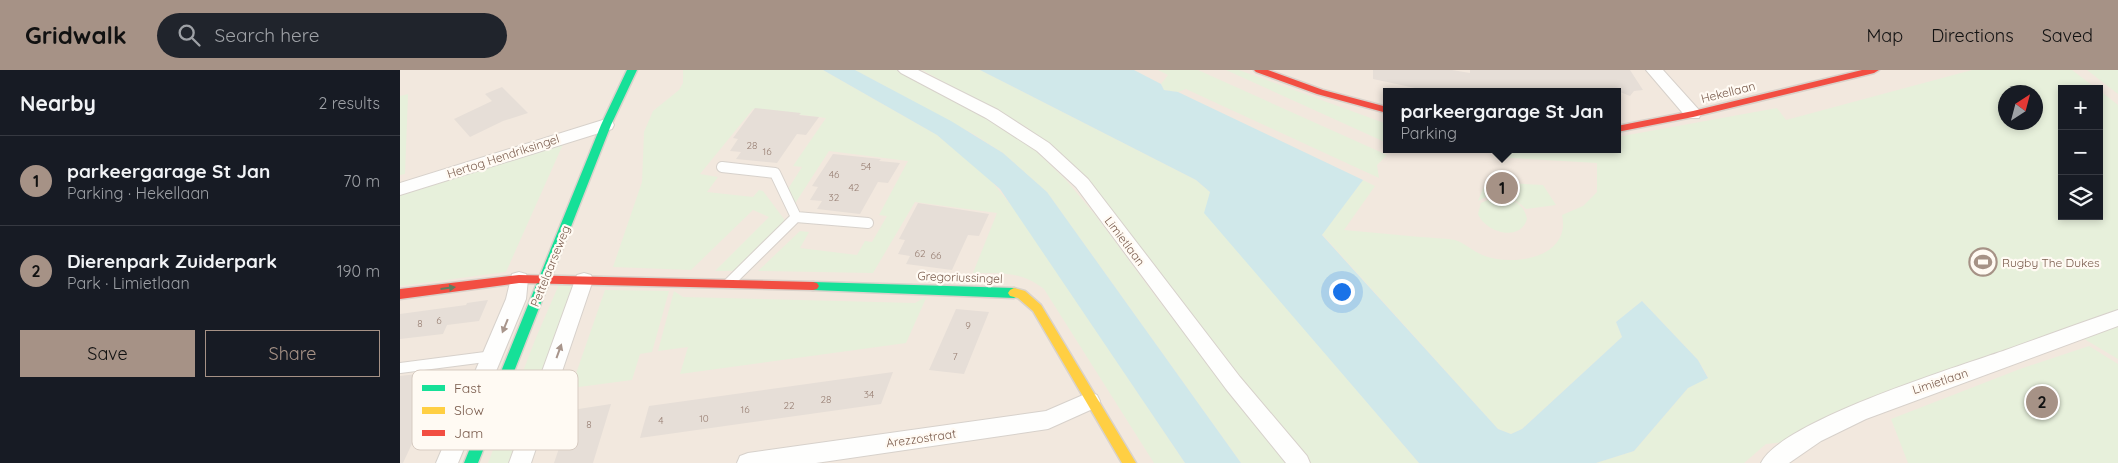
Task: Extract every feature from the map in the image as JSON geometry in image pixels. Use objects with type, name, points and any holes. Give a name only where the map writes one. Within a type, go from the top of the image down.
[{"type":"street","name":"Pettelaarseweg","points":[[509,370],[606,125],[632,70]]},
{"type":"street","name":"Limietlaan","points":[[906,70],[992,114],[1043,147],[1082,184],[1233,384],[1300,463]]},
{"type":"street","points":[[1259,70],[1320,92],[1383,109]]},
{"type":"street","points":[[1654,70],[1693,114]]},
{"type":"street","name":"Hekellaan","points":[[1621,128],[1693,114],[1874,70]]},
{"type":"street","name":"Hertog Hendriksingel","points":[[400,189],[606,125]]},
{"type":"street","name":"Pettelaarseweg","points":[[487,370],[516,299],[519,279]]},
{"type":"street","points":[[400,294],[519,279],[545,280]]},
{"type":"street","name":"Gregoriussingel","points":[[545,280],[727,286],[844,286],[1003,291],[1020,294],[1037,308],[1090,401],[1129,463]]},
{"type":"street","points":[[553,370],[584,280]]},
{"type":"street","name":"Limietlaan","points":[[1772,463],[1785,452],[1832,424],[1898,396],[2118,318]]},
{"type":"street","name":"Arezzostraat","points":[[748,463],[1048,420],[1090,401]]},
{"type":"street","name":"Pettelaarseweg","points":[[447,463],[453,450]]},
{"type":"street","name":"Pettelaarseweg","points":[[471,463],[476,450]]},
{"type":"street","points":[[520,463],[525,450]]},
{"type":"lane","points":[[722,167],[775,173],[796,217]]},
{"type":"lane","points":[[727,286],[796,217],[868,223]]},
{"type":"lane","points":[[400,368],[493,356]]},
{"type":"shaded area","points":[[400,70],[2118,70],[2118,463],[400,463]]},
{"type":"green space","points":[[683,70],[823,70],[937,135],[988,177],[1015,210],[1185,463],[1154,463],[1044,289],[1019,276],[1002,273],[973,273],[997,213],[915,202],[873,273],[758,271],[800,231],[809,232],[800,248],[857,255],[865,241],[872,242],[887,216],[879,215],[908,161],[829,151],[794,205],[788,189],[802,167],[793,166],[826,118],[753,109],[700,174],[718,177],[707,192],[753,197],[759,190],[763,191],[784,219],[783,226],[736,271],[715,271],[769,217],[753,210],[691,270],[613,267],[642,182],[644,132],[653,111],[679,90],[683,83]]},
{"type":"green space","points":[[855,70],[897,70],[992,121],[1037,152],[1066,180],[1096,216],[1162,305],[1290,463],[1241,463],[1047,192],[1003,153],[975,135]]},
{"type":"green space","points":[[922,70],[980,70],[1196,180],[1210,192],[1205,213],[1419,463],[1306,463],[1050,149],[1028,128]]},
{"type":"green space","points":[[1158,70],[1198,70],[1387,155],[1377,165],[1379,178],[1186,89],[1178,92],[1164,90],[1161,84],[1168,75]]},
{"type":"green space","points":[[1226,70],[1239,70],[1383,123],[1383,141]]},
{"type":"green space","points":[[1972,70],[2072,70],[2092,85],[2058,85],[2058,220],[2103,220],[2103,93],[2118,105],[2118,359],[2069,330],[1786,442],[1766,444],[1744,463],[1596,463],[1634,451],[1688,388],[1708,377],[1698,360],[1642,301],[1616,322],[1622,337],[1522,429],[1511,434],[1498,429],[1322,234],[1363,180],[1375,186],[1344,230],[1451,239],[1459,241],[1479,254],[1500,259],[1513,260],[1540,255],[1550,249],[1558,240],[1563,229],[1562,215],[1583,206],[1597,192],[1597,163],[1494,157],[1495,153],[1621,153],[1621,136],[1777,108],[1786,120]]},
{"type":"green space","points":[[2087,70],[2118,70],[2118,94]]},
{"type":"green space","points":[[408,94],[405,174],[400,175],[400,96]]},
{"type":"green space","points":[[564,142],[506,272],[400,286],[400,195]]},
{"type":"green space","points":[[1486,182],[1543,185],[1556,205],[1526,209],[1509,198],[1497,195],[1478,201]]},
{"type":"green space","points":[[1494,197],[1510,199],[1523,208],[1527,219],[1517,231],[1510,233],[1495,230],[1482,220],[1478,214],[1481,203]]},
{"type":"green space","points":[[579,278],[546,370],[524,370],[535,340],[560,282]]},
{"type":"green space","points":[[605,290],[669,291],[652,352],[640,354],[632,380],[578,387],[577,370]]},
{"type":"green space","points":[[674,291],[683,297],[915,303],[927,296],[906,343],[680,374],[688,347],[658,351]]},
{"type":"green space","points":[[2089,346],[2118,364],[2118,463],[1908,463],[1891,419],[2020,369]]},
{"type":"green space","points":[[493,450],[518,450],[513,463],[488,463]]},
{"type":"water","points":[[823,70],[855,70],[951,121],[1003,153],[1047,192],[1241,463],[1185,463],[1000,189],[937,135]]},
{"type":"water","points":[[980,70],[1134,70],[1161,84],[1164,90],[1178,92],[1363,180],[1322,235],[1498,429],[1511,434],[1522,429],[1622,337],[1616,322],[1642,301],[1698,360],[1708,378],[1688,388],[1634,451],[1596,463],[1419,463],[1204,213],[1210,192],[1196,180]]},
{"type":"building","points":[[1373,70],[1452,70],[1470,73],[1470,70],[1630,70],[1643,90],[1634,91],[1630,96],[1621,92],[1621,88],[1415,88],[1373,79]]},
{"type":"building","points":[[502,87],[528,113],[503,121],[470,137],[454,119],[492,101],[485,94]]},
{"type":"building","points":[[755,108],[819,117],[806,135],[797,134],[777,163],[736,159],[741,152],[730,151],[738,139],[733,138]]},
{"type":"building","points":[[833,154],[900,163],[888,183],[878,182],[860,214],[817,209],[822,201],[810,200],[818,187],[812,186]]},
{"type":"building","points":[[918,203],[989,214],[979,236],[968,235],[952,270],[906,264],[910,256],[898,254],[905,240],[899,239]]},
{"type":"building","points":[[488,300],[479,321],[447,325],[443,334],[400,339],[400,314]]},
{"type":"building","points":[[956,309],[989,312],[964,374],[929,370]]},
{"type":"building","points":[[893,372],[881,404],[640,438],[649,406]]},
{"type":"building","points":[[412,375],[412,444],[403,463],[400,463],[400,376]]},
{"type":"building","points":[[611,404],[593,463],[554,463],[558,450],[578,450],[578,409]]},
{"type":"traffic: fast","points":[[508,370],[606,125],[632,70]]},
{"type":"traffic: fast","points":[[813,286],[1014,293]]},
{"type":"traffic: fast","points":[[471,463],[476,450]]},
{"type":"traffic: slow","points":[[1014,293],[1021,294],[1037,308],[1129,463]]},
{"type":"traffic: jam","points":[[1259,70],[1320,92],[1383,109]]},
{"type":"traffic: jam","points":[[1621,128],[1693,114],[1874,70]]},
{"type":"traffic: jam","points":[[400,294],[519,279],[813,286]]},
{"type":"place","name":"parkeergarage St Jan","points":[[1502,188]]},
{"type":"place","name":"Rugby The Dukes","points":[[1983,262]]},
{"type":"place","name":"Dierenpark Zuiderpark","points":[[2042,402]]}]
